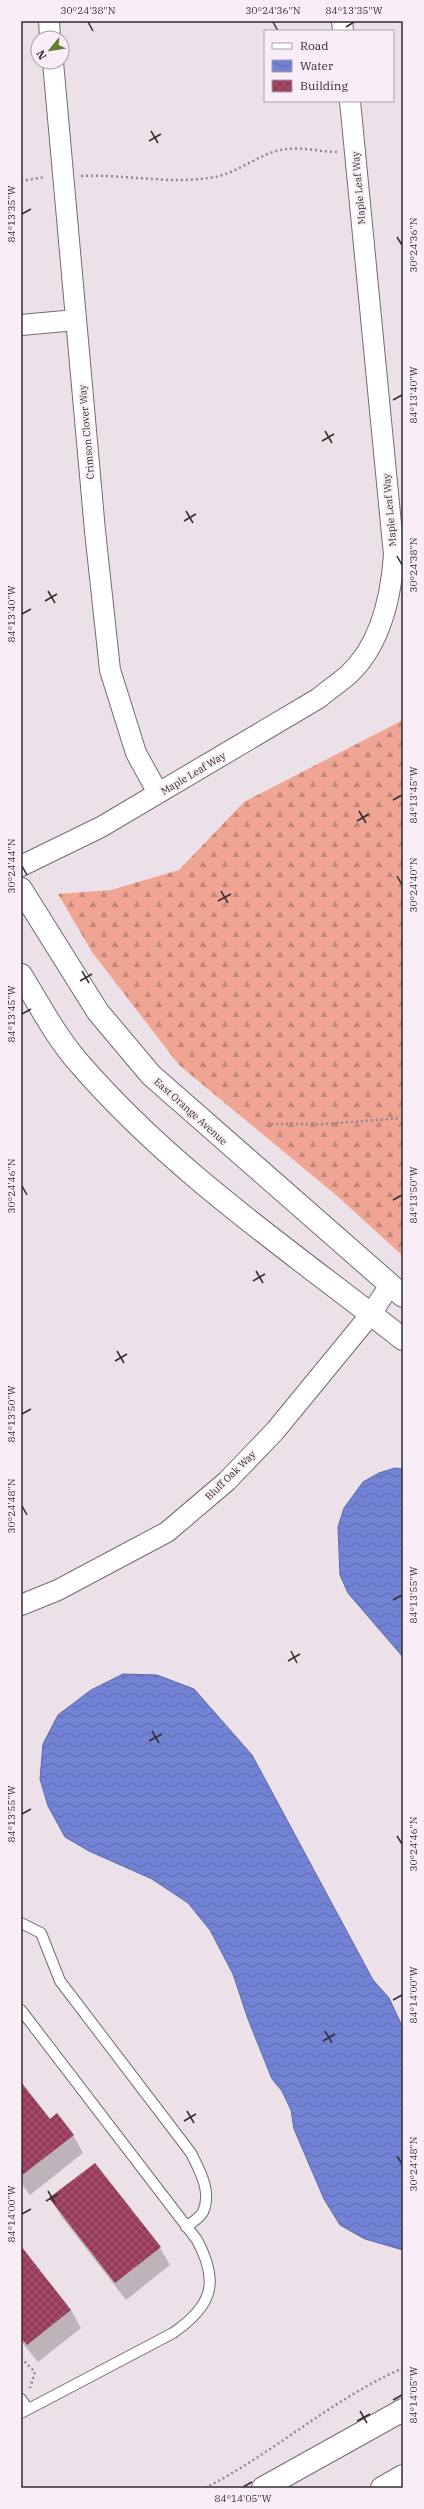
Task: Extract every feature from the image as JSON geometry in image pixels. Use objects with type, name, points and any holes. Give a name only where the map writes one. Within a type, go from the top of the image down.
[{"type":"street","name":"Crimson Clover Way","points":[[54,70],[110,670],[133,746],[158,794]]},
{"type":"street","name":"Maple Leaf Way","points":[[21,866],[101,827],[319,698],[349,674],[370,647],[383,618],[390,593],[394,555],[350,102]]},
{"type":"street","points":[[21,325],[76,320]]},
{"type":"street","name":"East Orange Avenue","points":[[21,890],[98,1012],[151,1075],[397,1290]]},
{"type":"street","points":[[21,975],[78,1062],[137,1123],[215,1194],[403,1339]]},
{"type":"street","name":"Bluff Oak Way","points":[[21,1605],[58,1590],[167,1532],[226,1481],[275,1431],[371,1314],[397,1290]]},
{"type":"street","points":[[263,2488],[403,2410]]},
{"type":"street","points":[[382,2488],[403,2476]]},
{"type":"lane","points":[[21,1923],[40,1933],[60,1981],[194,2159],[202,2175],[206,2197],[202,2214],[186,2227]]},
{"type":"lane","points":[[21,2010],[197,2240],[210,2269],[210,2282],[207,2298],[201,2309],[190,2321],[173,2334],[28,2409],[21,2399]]},
{"type":"path","points":[[73,176],[112,175],[175,182],[217,177],[261,157],[286,149],[340,152]]},
{"type":"path","points":[[21,181],[45,177]]},
{"type":"path","points":[[271,1124],[326,1124],[403,1118]]},
{"type":"path","points":[[21,2358],[35,2372],[29,2387],[28,2409]]},
{"type":"path","points":[[205,2488],[254,2461],[360,2388],[403,2368]]},
{"type":"green space","points":[[403,720],[403,1256],[336,1195],[179,1065],[92,952],[58,894],[111,890],[179,870],[244,802]]},
{"type":"water","points":[[395,1468],[403,1469],[403,1657],[348,1593],[340,1575],[338,1527],[344,1508],[363,1482],[379,1473]]},
{"type":"water","points":[[123,1674],[157,1675],[194,1689],[252,1755],[373,1980],[389,1998],[403,2028],[403,2250],[365,2239],[340,2225],[324,2199],[294,2129],[291,2110],[282,2091],[272,2079],[248,2019],[233,1974],[210,1930],[188,1903],[152,1879],[89,1851],[65,1837],[48,1806],[40,1779],[43,1744],[58,1715],[91,1690]]},
{"type":"building","points":[[21,2082],[50,2119],[57,2113],[74,2135],[21,2176]]},
{"type":"building","points":[[95,2163],[161,2247],[115,2283],[49,2198]]},
{"type":"building","points":[[21,2246],[71,2310],[27,2345],[21,2338]]}]
